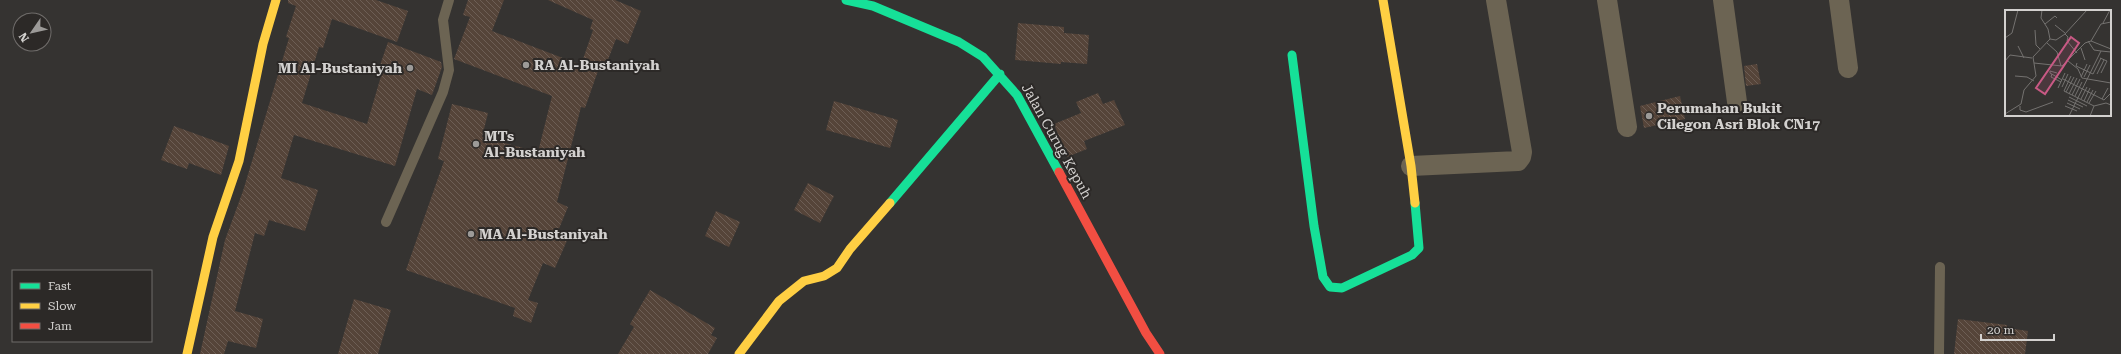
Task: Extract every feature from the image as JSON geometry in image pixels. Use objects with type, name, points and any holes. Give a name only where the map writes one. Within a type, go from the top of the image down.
[{"type":"street","points":[[187,354],[213,238],[232,187],[239,161],[263,44],[276,0]]},
{"type":"street","name":"Jalan Curug Kepuh","points":[[846,0],[873,6],[959,42],[983,57],[1000,74],[1017,96],[1146,333],[1160,354]]},
{"type":"street","points":[[1292,55],[1314,226],[1323,277],[1330,287],[1342,288],[1412,255],[1419,248],[1411,166],[1383,0]]},
{"type":"street","points":[[1411,166],[1518,161],[1521,157],[1522,152],[1496,0]]},
{"type":"street","points":[[1607,0],[1627,128]]},
{"type":"street","points":[[1723,0],[1737,102]]},
{"type":"street","points":[[1839,0],[1848,68]]},
{"type":"street","points":[[739,354],[780,301],[804,281],[824,276],[837,268],[850,249],[1000,74]]},
{"type":"lane","points":[[386,222],[443,92],[449,70],[443,20],[449,0]]},
{"type":"lane","points":[[1939,354],[1940,267]]},
{"type":"building","points":[[288,0],[376,0],[408,11],[397,42],[332,19],[323,48],[319,47],[302,103],[367,124],[381,76],[377,74],[388,42],[441,62],[442,67],[432,95],[417,89],[395,166],[294,135],[281,178],[318,190],[305,231],[269,220],[264,236],[255,233],[235,311],[263,319],[256,348],[228,341],[224,354],[200,354],[225,240],[243,191],[289,38],[286,37],[296,6],[288,3]]},
{"type":"building","points":[[468,0],[504,0],[492,31],[581,65],[593,30],[590,29],[593,20],[548,0],[615,0],[641,11],[628,44],[616,39],[604,70],[599,68],[585,108],[581,107],[557,202],[568,207],[558,231],[569,236],[555,268],[543,263],[528,300],[538,303],[531,323],[513,316],[515,308],[406,270],[444,161],[438,159],[452,104],[488,113],[482,137],[538,152],[552,96],[454,59],[470,17],[463,15]]},
{"type":"building","points":[[1018,23],[1064,27],[1064,33],[1089,35],[1087,64],[1061,62],[1061,64],[1015,60]]},
{"type":"building","points":[[1757,64],[1761,84],[1746,86],[1744,66]]},
{"type":"building","points":[[1098,93],[1103,104],[1114,100],[1125,125],[1084,141],[1087,149],[1067,157],[1054,124],[1081,113],[1076,102]]},
{"type":"building","points":[[1680,96],[1685,119],[1644,128],[1640,106]]},
{"type":"building","points":[[834,101],[898,120],[890,148],[826,130]]},
{"type":"building","points":[[174,126],[229,146],[221,175],[189,163],[187,169],[161,160]]},
{"type":"building","points":[[808,183],[834,196],[820,223],[794,210]]},
{"type":"building","points":[[716,211],[740,222],[729,247],[705,236]]},
{"type":"building","points":[[650,290],[715,328],[711,335],[717,338],[708,354],[618,354],[634,327],[630,324]]},
{"type":"building","points":[[354,299],[391,310],[378,354],[338,354]]},
{"type":"building","points":[[1958,319],[2007,325],[2007,328],[2028,331],[2025,354],[1954,354]]},
{"type":"traffic: fast","points":[[846,0],[873,6],[959,42],[983,57],[1017,95],[1059,172]]},
{"type":"traffic: fast","points":[[1292,55],[1314,226],[1323,277],[1330,287],[1342,288],[1412,255],[1419,248],[1415,203]]},
{"type":"traffic: fast","points":[[890,203],[1000,74]]},
{"type":"traffic: slow","points":[[187,354],[213,237],[239,161],[263,44],[276,0]]},
{"type":"traffic: slow","points":[[1383,0],[1411,166],[1415,203]]},
{"type":"traffic: slow","points":[[739,354],[779,301],[804,281],[824,276],[837,268],[850,249],[890,203]]},
{"type":"traffic: jam","points":[[1059,172],[1146,333],[1160,354]]},
{"type":"place","name":"RA Al-Bustaniyah","points":[[526,65]]},
{"type":"place","name":"MI Al-Bustaniyah","points":[[410,68]]},
{"type":"place","name":"Perumahan Bukit Cilegon Asri Blok CN17","points":[[1649,116]]},
{"type":"place","name":"MTs Al-Bustaniyah","points":[[476,144]]},
{"type":"place","name":"MA Al-Bustaniyah","points":[[471,234]]}]
